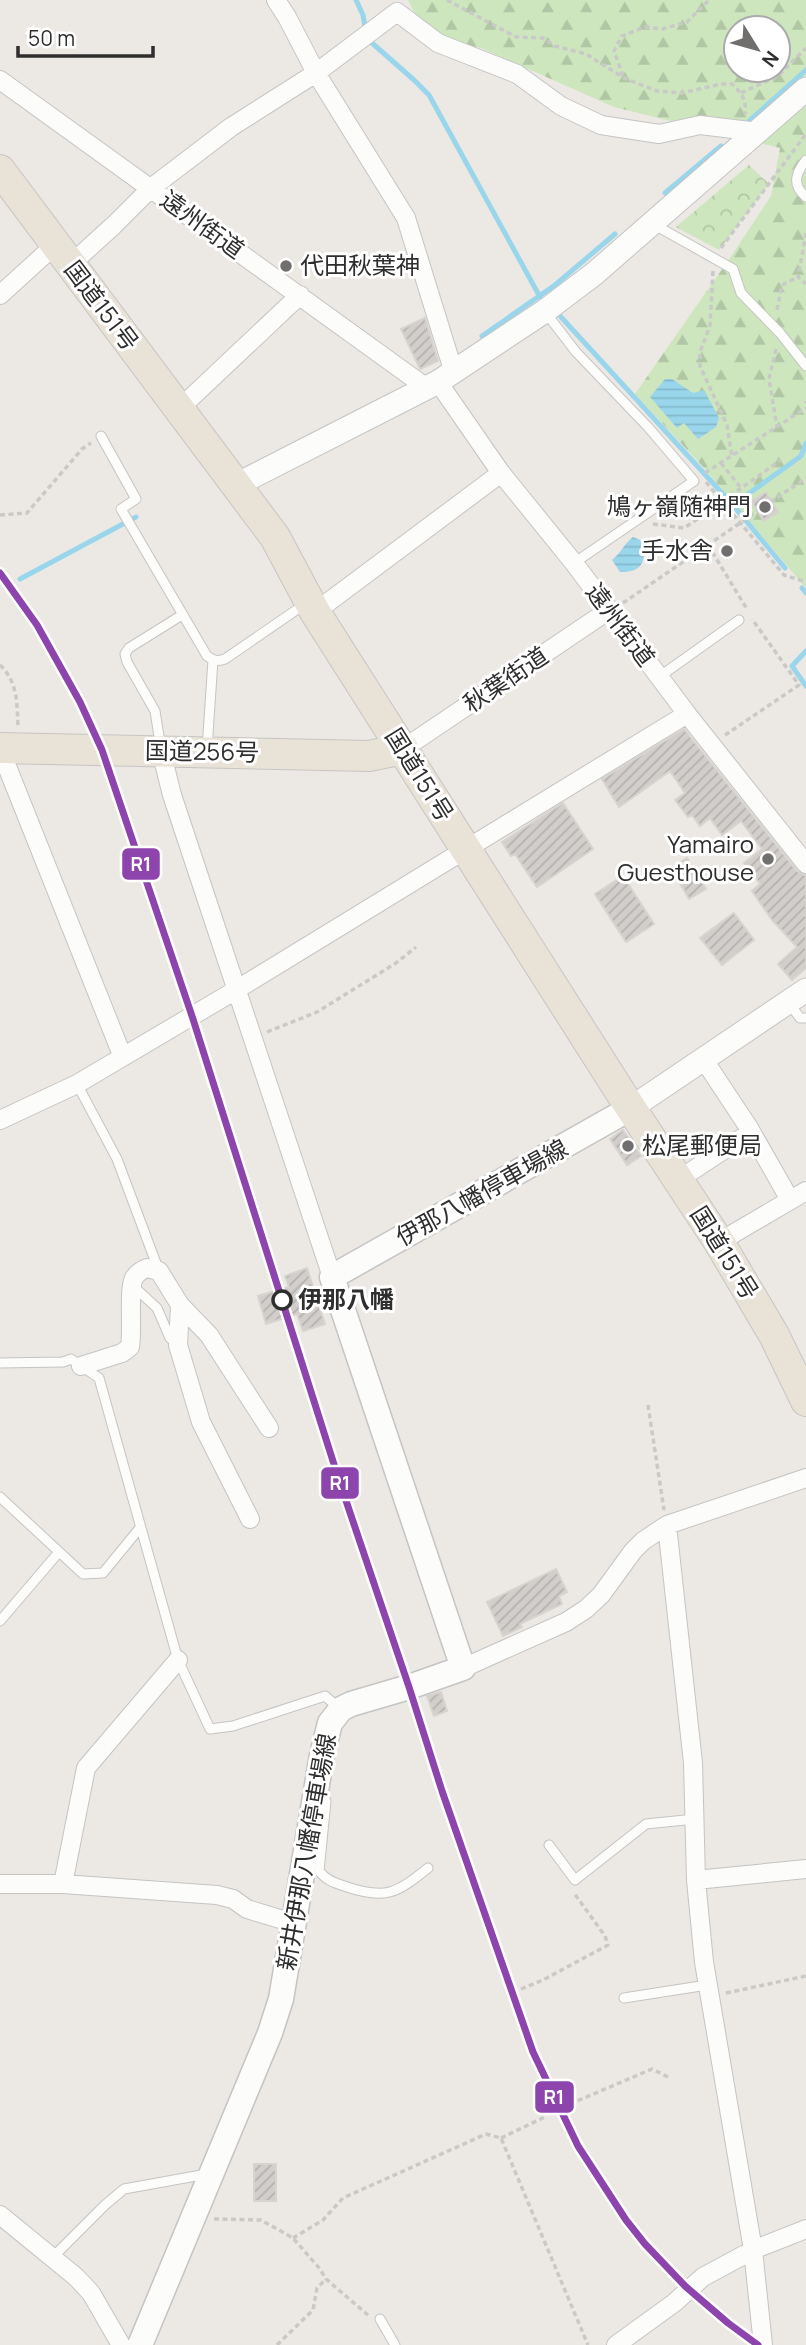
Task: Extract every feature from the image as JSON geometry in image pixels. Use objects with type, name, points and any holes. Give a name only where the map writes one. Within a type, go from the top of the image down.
[{"type":"highway","name":"国道151号","points":[[0,170],[275,537],[312,606],[719,1242],[774,1335],[806,1401]]},
{"type":"highway","name":"国道256号","points":[[7,748],[369,756],[403,749]]},
{"type":"main road","name":"伊那八幡停車場線","points":[[332,1278],[631,1108]]},
{"type":"main road","points":[[332,1278],[463,1668]]},
{"type":"main road","name":"新井伊那八幡停車場線","points":[[140,2345],[270,2033],[281,1999],[330,1723],[341,1709],[351,1704],[463,1668]]},
{"type":"street","name":"遠州街道","points":[[276,0],[316,73],[406,218],[440,381],[501,473],[574,563],[710,744],[806,864]]},
{"type":"street","points":[[0,295],[113,226],[150,188],[231,127],[316,73],[397,12],[438,43],[517,74],[561,106],[601,125],[659,134],[700,125],[758,132]]},
{"type":"street","name":"遠州街道","points":[[0,80],[300,295],[440,381]]},
{"type":"street","points":[[236,485],[440,381],[545,311],[594,274],[806,89]]},
{"type":"street","points":[[178,410],[300,295]]},
{"type":"street","points":[[312,606],[501,473]]},
{"type":"street","name":"秋葉街道","points":[[403,749],[609,611]]},
{"type":"street","points":[[0,1120],[77,1084],[687,714]]},
{"type":"street","points":[[7,748],[122,1055]]},
{"type":"street","points":[[161,751],[172,795],[332,1278]]},
{"type":"street","points":[[631,1108],[704,1060],[800,1004]]},
{"type":"street","points":[[704,1060],[751,1132],[790,1200]]},
{"type":"street","points":[[678,1180],[751,1132]]},
{"type":"street","points":[[719,1242],[806,1191]]},
{"type":"street","points":[[81,1366],[122,1353],[130,1347],[133,1331],[132,1285],[138,1272],[147,1268],[159,1271],[180,1305],[209,1335],[269,1428]]},
{"type":"street","points":[[180,1305],[178,1345],[201,1422],[250,1519]]},
{"type":"street","points":[[463,1668],[566,1622],[586,1609],[601,1595],[633,1551],[667,1525],[806,1478]]},
{"type":"street","points":[[667,1525],[693,1763],[696,1880],[709,1991],[753,2250],[763,2345]]},
{"type":"street","points":[[63,1884],[86,1768],[177,1660]]},
{"type":"street","points":[[696,1880],[806,1870]]},
{"type":"street","points":[[0,1884],[63,1884],[217,1895],[233,1899],[247,1909],[293,1923]]},
{"type":"street","points":[[0,2215],[76,2277],[91,2293],[121,2345]]},
{"type":"street","points":[[616,2345],[674,2303],[703,2277],[753,2250],[806,2229]]},
{"type":"lane","points":[[806,160],[796,179],[797,188],[806,197]]},
{"type":"lane","points":[[651,223],[733,269],[741,293],[780,333],[806,366]]},
{"type":"lane","points":[[545,311],[576,352],[648,427],[694,481],[574,563]]},
{"type":"lane","points":[[101,436],[136,499],[121,509],[207,656],[213,660],[225,659],[312,606]]},
{"type":"lane","points":[[161,751],[155,711],[125,654],[129,648],[182,615]]},
{"type":"lane","points":[[659,677],[739,620]]},
{"type":"lane","points":[[206,753],[213,660]]},
{"type":"lane","points":[[77,1084],[117,1159],[159,1271]]},
{"type":"lane","points":[[132,1285],[157,1308],[170,1338],[178,1345]]},
{"type":"lane","points":[[0,1363],[62,1362],[71,1359],[100,1378],[139,1529],[177,1660],[210,1729],[233,1726],[324,1696],[341,1709]]},
{"type":"lane","points":[[0,1497],[83,1574],[103,1573],[139,1529]]},
{"type":"lane","points":[[0,1621],[59,1552]]},
{"type":"lane","points":[[317,1788],[326,1800],[319,1871],[326,1880],[370,1894],[393,1892],[429,1868]]},
{"type":"lane","points":[[549,1845],[575,1880],[646,1825],[695,1819]]},
{"type":"lane","points":[[624,1998],[709,1991]]},
{"type":"lane","points":[[52,2258],[124,2189],[212,2173]]},
{"type":"lane","points":[[380,2319],[395,2345]]},
{"type":"path","points":[[447,0],[516,37],[543,38],[555,46],[586,54],[624,78],[657,91],[694,92],[721,84],[732,84],[741,93],[746,103],[746,112]]},
{"type":"path","points":[[624,78],[614,51],[622,36],[645,27],[662,29],[687,22],[709,0]]},
{"type":"path","points":[[741,93],[778,76],[806,48]]},
{"type":"path","points":[[732,456],[727,425],[700,366],[700,352],[710,326],[713,259],[806,134]]},
{"type":"path","points":[[798,277],[806,233]]},
{"type":"path","points":[[798,277],[806,284]]},
{"type":"path","points":[[777,427],[769,379],[780,333],[777,312],[782,285],[798,277]]},
{"type":"path","points":[[706,472],[777,427],[806,404]]},
{"type":"path","points":[[0,515],[27,513],[82,449],[101,436]]},
{"type":"path","points":[[725,499],[781,460]]},
{"type":"path","points":[[721,463],[741,488]]},
{"type":"path","points":[[701,475],[725,499],[784,575],[806,582]]},
{"type":"path","points":[[609,611],[806,478]]},
{"type":"path","points":[[633,522],[684,528],[705,514]]},
{"type":"path","points":[[708,545],[751,617],[799,685],[710,744]]},
{"type":"path","points":[[0,665],[9,675],[16,691],[7,748]]},
{"type":"path","points":[[252,1038],[317,1012],[396,963],[416,947]]},
{"type":"path","points":[[648,1405],[667,1525]]},
{"type":"path","points":[[521,1989],[608,1945],[606,1936],[567,1884],[575,1880]]},
{"type":"path","points":[[709,1991],[806,1976]]},
{"type":"path","points":[[570,2104],[652,2069],[668,2077]]},
{"type":"path","points":[[293,2238],[323,2220],[343,2198],[486,2134],[501,2138],[547,2116]]},
{"type":"path","points":[[501,2138],[588,2345]]},
{"type":"path","points":[[195,2213],[215,2219],[261,2220],[293,2238],[326,2279],[388,2334]]},
{"type":"path","points":[[277,2345],[313,2309],[317,2288],[326,2279]]},
{"type":"green space","points":[[408,0],[806,0],[806,588],[704,468],[635,394],[771,196],[780,148],[614,107],[481,48],[440,38],[414,12]]},
{"type":"green space","points":[[749,165],[769,184],[719,250],[676,227]]},
{"type":"water","points":[[665,379],[672,379],[693,393],[704,390],[719,418],[716,427],[698,439],[684,423],[677,428],[650,397]]},
{"type":"water","points":[[633,537],[645,542],[643,560],[638,568],[620,572],[612,560]]},
{"type":"building","points":[[425,318],[438,361],[420,369],[401,329]]},
{"type":"building","name":"鳩ヶ嶺随神門","points":[[766,492],[778,512],[764,521],[751,501]]},
{"type":"building","points":[[684,729],[797,871],[806,876],[806,968],[792,980],[778,964],[797,947],[772,920],[752,891],[760,884],[744,863],[762,849],[741,821],[722,835],[710,818],[700,826],[692,815],[688,817],[675,800],[685,793],[670,771],[619,807],[602,779]]},
{"type":"building","points":[[563,803],[593,849],[537,887],[515,854],[511,856],[502,842]]},
{"type":"building","points":[[687,858],[706,889],[689,899],[671,868]]},
{"type":"building","points":[[623,876],[654,924],[626,942],[595,894]]},
{"type":"building","points":[[734,913],[754,940],[722,965],[700,938]]},
{"type":"building","name":"松尾郵便局","points":[[623,1130],[641,1156],[627,1165],[610,1139]]},
{"type":"building","points":[[307,1268],[325,1324],[303,1331],[297,1314],[266,1324],[258,1296],[289,1287],[285,1276]]},
{"type":"building","points":[[556,1569],[567,1592],[559,1596],[562,1604],[520,1624],[522,1627],[503,1636],[487,1602]]},
{"type":"building","points":[[441,1692],[447,1711],[434,1716],[427,1696]]},
{"type":"building","points":[[254,2164],[276,2164],[276,2201],[254,2201]]},
{"type":"waterway","points":[[356,0],[365,27]]},
{"type":"waterway","points":[[372,43],[429,95],[540,297]]},
{"type":"waterway","points":[[749,121],[806,70]]},
{"type":"waterway","points":[[665,193],[721,146]]},
{"type":"waterway","points":[[482,336],[555,285],[615,234]]},
{"type":"waterway","points":[[561,317],[733,505],[785,568]]},
{"type":"waterway","points":[[733,505],[801,456],[806,443]]},
{"type":"waterway","points":[[20,579],[136,517]]},
{"type":"waterway","points":[[802,588],[806,593]]},
{"type":"waterway","points":[[806,651],[792,666],[806,686]]},
{"type":"transit line","name":"R1","points":[[0,573],[37,625],[80,702],[102,750],[192,1016],[338,1477],[442,1791],[533,2052],[578,2146],[626,2220],[685,2286],[758,2345]]},
{"type":"place","name":"代田秋葉神","points":[[286,266]]},
{"type":"place","name":"鳩ヶ嶺随神門","points":[[765,507]]},
{"type":"place","name":"手水舎","points":[[727,551]]},
{"type":"place","name":"Yamairo Guesthouse","points":[[768,859]]},
{"type":"place","name":"松尾郵便局","points":[[628,1146]]},
{"type":"place","name":"伊那八幡","points":[[282,1300]]}]
